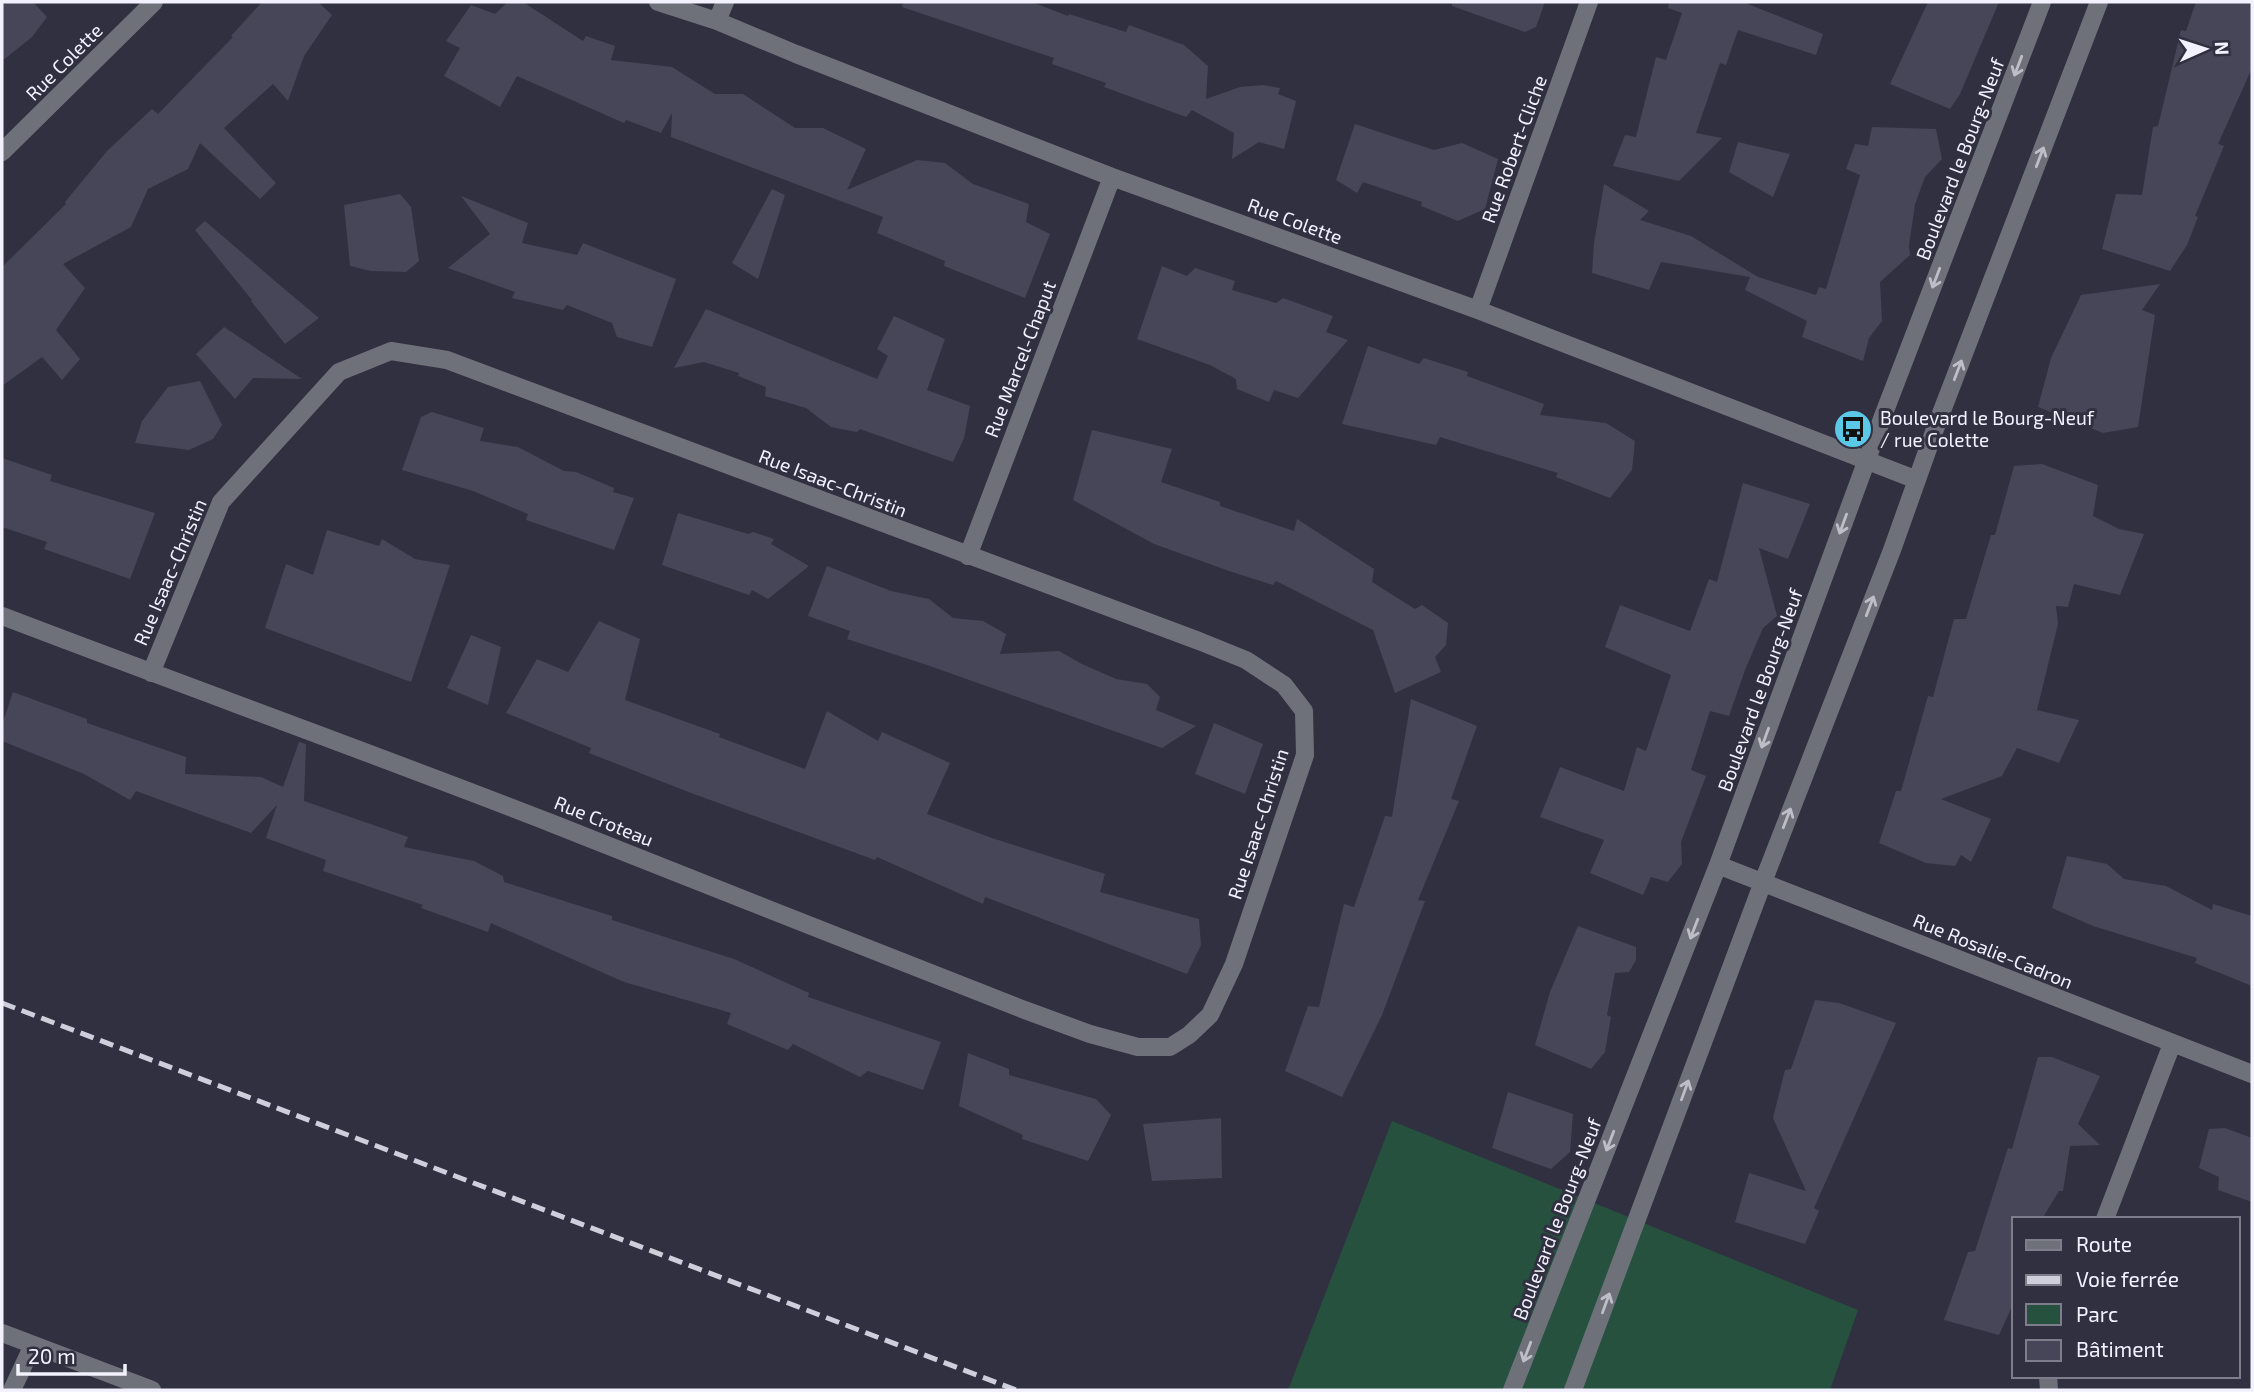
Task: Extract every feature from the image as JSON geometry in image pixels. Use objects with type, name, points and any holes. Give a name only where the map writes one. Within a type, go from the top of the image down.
[{"type":"street","name":"Rue Colette","points":[[2,152],[154,2]]},
{"type":"street","name":"Rue Colette","points":[[658,2],[717,21],[1112,177],[1478,310],[1917,480]]},
{"type":"street","points":[[717,21],[725,2]]},
{"type":"street","name":"Rue Robert-Cliche","points":[[1478,310],[1589,2]]},
{"type":"street","name":"Boulevard le Bourg-Neuf","points":[[1512,1390],[1718,865],[1867,460],[2042,2]]},
{"type":"street","points":[[1573,1390],[1762,882],[2099,2]]},
{"type":"street","name":"Rue Marcel-Chaput","points":[[968,556],[1112,177]]},
{"type":"street","name":"Rue Isaac-Christin","points":[[151,673],[221,502],[339,372],[391,351],[447,360],[1246,660],[1284,685],[1304,711],[1306,755],[1234,964],[1210,1015],[1189,1035]]},
{"type":"street","name":"Rue Croteau","points":[[2,616],[151,673],[223,697],[551,823],[940,978],[1090,1034],[1138,1047],[1170,1047],[1189,1035]]},
{"type":"street","name":"Rue Rosalie-Cadron","points":[[1718,865],[2252,1074]]},
{"type":"street","points":[[2106,1217],[2172,1044]]},
{"type":"street","points":[[2,1333],[116,1384],[152,1390]]},
{"type":"street","points":[[12,1390],[33,1345]]},
{"type":"green space","points":[[1392,1121],[1858,1310],[1830,1390],[1288,1390]]},
{"type":"building","points":[[2,2],[33,2],[47,17],[32,37],[2,61]]},
{"type":"building","points":[[262,2],[318,2],[332,15],[304,56],[288,101],[273,84],[224,128],[276,183],[260,199],[200,143],[188,169],[148,189],[131,227],[63,264],[85,288],[56,330],[80,359],[62,380],[42,357],[2,386],[2,267],[66,204],[107,151],[152,109],[158,114],[233,37],[231,36]]},
{"type":"building","points":[[508,2],[523,2],[583,41],[586,36],[615,46],[611,60],[672,67],[715,94],[743,94],[795,128],[823,128],[866,149],[847,190],[917,160],[945,163],[973,184],[1029,204],[1026,222],[1050,234],[1025,298],[944,266],[945,261],[877,233],[883,217],[671,137],[672,113],[661,133],[626,120],[624,123],[517,76],[500,107],[444,76],[460,48],[446,41],[471,5],[495,14]]},
{"type":"building","points":[[903,2],[1032,2],[1068,16],[1069,14],[1126,32],[1129,25],[1184,45],[1208,66],[1206,99],[1240,87],[1263,85],[1280,88],[1278,94],[1296,101],[1284,149],[1259,142],[1232,159],[1234,133],[1192,110],[1186,117],[1104,87],[1106,83],[1052,64],[1054,58],[902,7]]},
{"type":"building","points":[[1452,2],[1545,2],[1536,27],[1525,32],[1452,6]]},
{"type":"building","points":[[1669,2],[1749,2],[1748,4],[1823,34],[1816,55],[1738,30],[1726,65],[1720,63],[1696,133],[1722,138],[1679,181],[1613,166],[1625,135],[1636,137],[1656,57],[1666,60],[1682,13],[1668,8]]},
{"type":"building","points":[[1928,2],[1999,2],[1960,94],[1950,109],[1890,84]]},
{"type":"building","points":[[2196,2],[2252,2],[2252,68],[2218,144],[2224,146],[2195,216],[2198,217],[2187,245],[2170,271],[2102,249],[2116,194],[2142,195],[2153,127],[2158,126],[2181,30],[2186,31]]},
{"type":"building","points":[[1355,124],[1434,150],[1462,143],[1498,159],[1485,209],[1458,221],[1421,206],[1422,202],[1363,182],[1357,193],[1336,180]]},
{"type":"building","points":[[1872,127],[1936,129],[1942,159],[1925,177],[1915,204],[1910,255],[1880,282],[1882,321],[1869,338],[1863,361],[1802,337],[1807,321],[1745,290],[1750,277],[1661,262],[1649,290],[1592,273],[1604,184],[1649,211],[1640,220],[1691,236],[1758,277],[1816,295],[1819,287],[1826,289],[1860,175],[1846,169],[1855,144],[1868,146]]},
{"type":"building","points":[[1738,142],[1790,154],[1773,197],[1729,172]]},
{"type":"building","points":[[772,189],[785,195],[758,279],[732,263]]},
{"type":"building","points":[[400,194],[411,207],[419,261],[406,272],[371,271],[350,266],[344,205]]},
{"type":"building","points":[[461,196],[528,223],[522,243],[577,255],[583,243],[676,279],[652,347],[617,337],[612,323],[567,305],[563,310],[512,298],[515,292],[448,268],[490,234]]},
{"type":"building","points":[[205,221],[319,318],[285,344],[195,230]]},
{"type":"building","points":[[1162,266],[1187,276],[1195,268],[1235,281],[1232,290],[1276,303],[1283,298],[1333,316],[1326,332],[1348,340],[1298,398],[1274,390],[1269,402],[1237,389],[1236,379],[1210,365],[1137,339]]},
{"type":"building","points":[[2160,284],[2142,310],[2155,315],[2138,427],[2103,433],[2038,407],[2051,358],[2081,295]]},
{"type":"building","points":[[706,309],[877,379],[888,356],[877,349],[894,316],[945,339],[927,390],[970,406],[964,438],[953,462],[860,429],[857,432],[831,427],[806,408],[765,396],[766,387],[738,376],[739,373],[704,362],[674,368]]},
{"type":"building","points":[[224,327],[302,379],[253,378],[235,399],[196,354]]},
{"type":"building","points":[[1368,346],[1419,364],[1424,358],[1468,372],[1467,376],[1544,404],[1540,415],[1606,423],[1635,441],[1632,470],[1610,498],[1556,477],[1558,473],[1440,437],[1436,445],[1342,424]]},
{"type":"building","points":[[200,381],[222,425],[213,439],[189,450],[135,443],[142,421],[168,387]]},
{"type":"building","points":[[432,412],[484,428],[480,441],[518,447],[564,471],[576,472],[614,488],[613,492],[634,498],[614,550],[526,520],[528,514],[473,491],[402,470],[421,417]]},
{"type":"building","points":[[1092,430],[1172,449],[1161,482],[1220,502],[1220,506],[1294,531],[1297,519],[1374,569],[1372,582],[1415,609],[1422,605],[1448,623],[1446,645],[1435,657],[1441,672],[1395,693],[1373,630],[1276,581],[1273,585],[1154,544],[1073,500]]},
{"type":"building","points":[[2,458],[52,475],[50,481],[155,513],[130,579],[44,549],[47,542],[2,527]]},
{"type":"building","points":[[2042,464],[2098,485],[2093,516],[2119,529],[2144,534],[2120,595],[2074,584],[2068,607],[2056,606],[2058,624],[2037,710],[2079,720],[2059,763],[2017,748],[2002,776],[1941,799],[1991,819],[1971,862],[1961,855],[1955,866],[1926,863],[1879,843],[1896,791],[1901,791],[1928,696],[1933,697],[1954,619],[1966,619],[1991,535],[1995,535],[2014,466]]},
{"type":"building","points":[[1743,483],[1810,504],[1788,559],[1759,548],[1777,616],[1763,628],[1729,716],[1710,711],[1691,770],[1706,776],[1681,842],[1682,864],[1668,882],[1651,877],[1643,895],[1590,873],[1604,840],[1540,817],[1560,767],[1624,791],[1637,747],[1646,751],[1671,675],[1605,647],[1620,605],[1690,631],[1709,579],[1717,582]]},
{"type":"building","points":[[678,513],[774,539],[771,544],[809,566],[768,599],[752,590],[749,595],[662,565]]},
{"type":"building","points":[[327,530],[379,546],[382,539],[415,559],[450,565],[411,682],[265,628],[286,564],[313,575]]},
{"type":"building","points":[[827,566],[891,591],[929,599],[953,618],[983,621],[1006,634],[1000,654],[1059,651],[1116,679],[1147,684],[1160,697],[1156,710],[1196,726],[1162,748],[847,639],[850,631],[808,616]]},
{"type":"building","points":[[599,621],[640,639],[625,700],[720,734],[719,737],[805,769],[827,711],[878,741],[882,732],[950,763],[927,814],[1105,874],[1100,892],[1199,919],[1201,945],[1187,974],[985,897],[983,904],[877,857],[875,860],[691,793],[589,753],[591,748],[506,713],[537,659],[568,672]]},
{"type":"building","points":[[471,635],[501,647],[488,705],[447,688]]},
{"type":"building","points":[[13,692],[87,719],[87,723],[186,757],[185,774],[261,777],[283,787],[299,742],[306,744],[304,801],[408,837],[404,847],[474,861],[503,876],[504,882],[734,959],[809,993],[808,997],[941,1042],[923,1090],[868,1071],[860,1077],[793,1044],[788,1050],[727,1024],[731,1013],[624,982],[491,923],[488,932],[421,908],[423,905],[323,871],[326,860],[266,838],[277,805],[251,833],[136,791],[130,800],[84,774],[2,741],[2,725]]},
{"type":"building","points":[[1411,699],[1477,726],[1451,799],[1459,801],[1418,900],[1425,901],[1382,1015],[1342,1097],[1285,1071],[1308,1006],[1319,1007],[1344,904],[1354,907],[1385,816],[1392,817]]},
{"type":"building","points":[[1214,723],[1263,744],[1245,794],[1195,774]]},
{"type":"building","points":[[2067,856],[2107,864],[2124,879],[2166,886],[2212,910],[2213,904],[2252,916],[2252,986],[2195,963],[2197,958],[2093,926],[2052,908]]},
{"type":"building","points":[[1578,926],[1636,947],[1636,960],[1629,972],[1615,973],[1607,1015],[1611,1017],[1605,1052],[1591,1069],[1535,1045],[1550,992]]},
{"type":"building","points":[[1815,1000],[1839,1003],[1896,1023],[1814,1208],[1819,1211],[1805,1244],[1735,1222],[1749,1173],[1806,1191],[1773,1118],[1785,1070],[1791,1069]]},
{"type":"building","points":[[968,1053],[1009,1069],[1009,1075],[1096,1099],[1111,1115],[1088,1161],[1022,1139],[1023,1135],[959,1106]]},
{"type":"building","points":[[2038,1057],[2052,1057],[2100,1076],[2078,1124],[2100,1145],[2070,1146],[2063,1191],[2059,1191],[2043,1217],[2012,1217],[2012,1306],[1999,1335],[1944,1320],[1968,1252],[1975,1251],[2008,1148],[2012,1149]]},
{"type":"building","points":[[1508,1092],[1573,1114],[1570,1152],[1551,1169],[1492,1148]]},
{"type":"building","points":[[1221,1118],[1222,1178],[1152,1181],[1143,1124]]},
{"type":"building","points":[[2225,1128],[2252,1138],[2252,1202],[2218,1190],[2219,1177],[2199,1168],[2209,1129]]},
{"type":"railway","points":[[2,1003],[1016,1390]]},
{"type":"place","name":"Boulevard le Bourg-Neuf / rue Colette","points":[[1853,429]]}]
